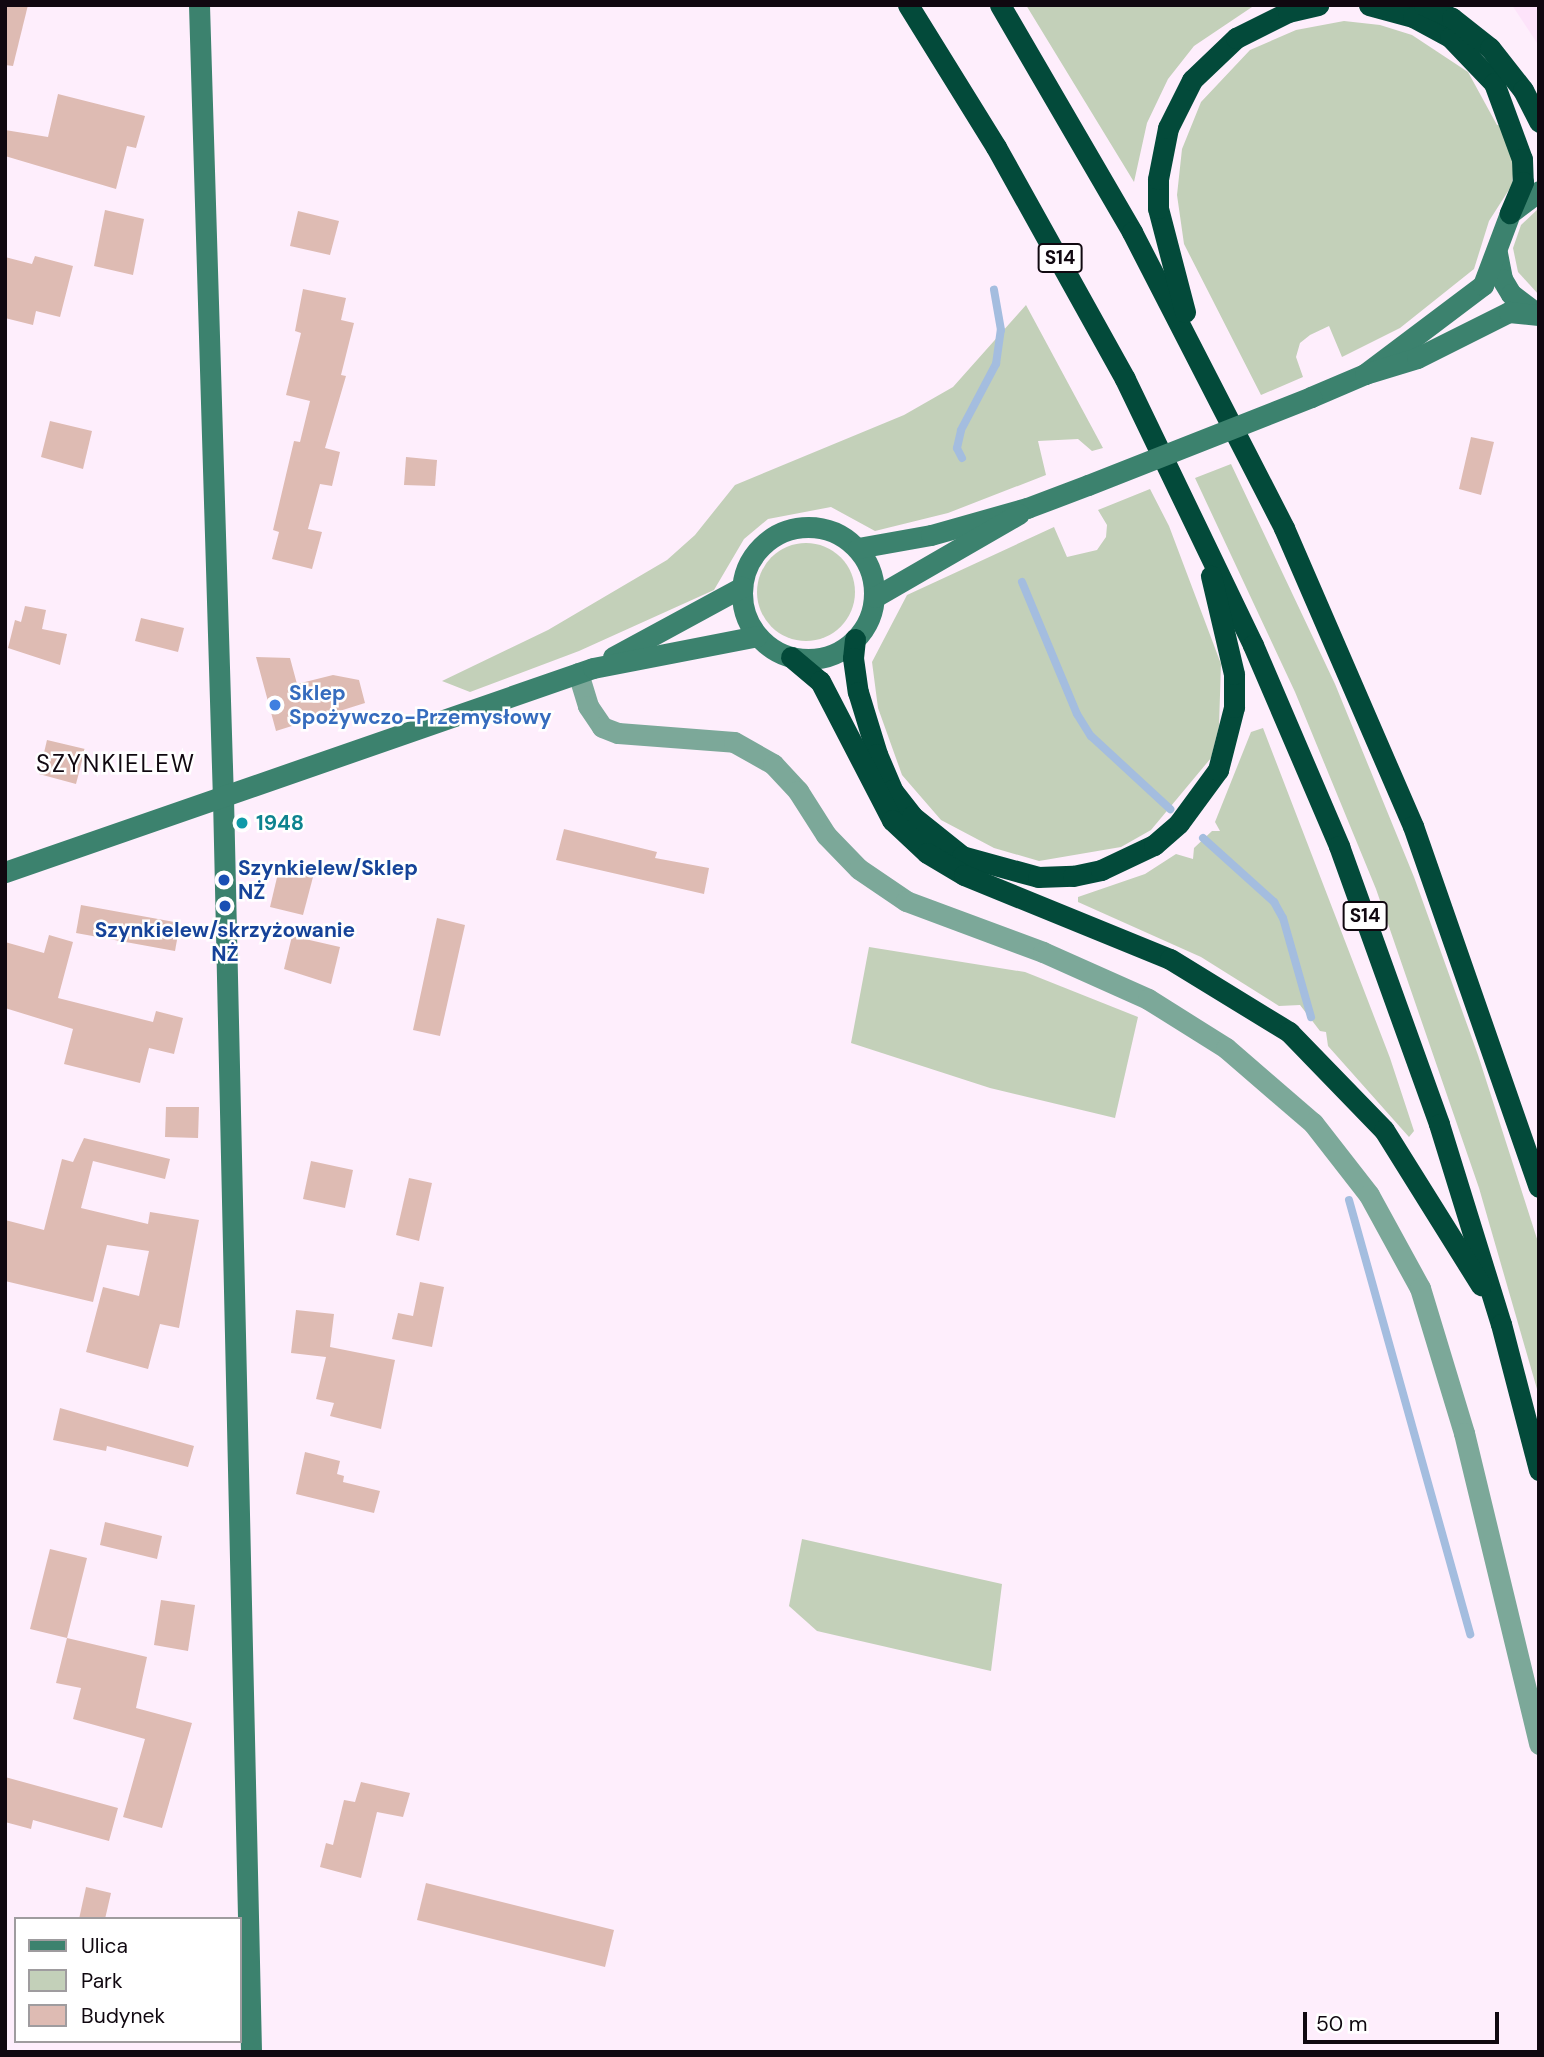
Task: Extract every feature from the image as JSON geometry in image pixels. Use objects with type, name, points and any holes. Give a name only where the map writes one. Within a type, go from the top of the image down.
[{"type":"highway","name":"S14","points":[[908,5],[1062,262],[1196,520],[1339,846],[1439,1124],[1501,1324],[1539,1469]]},
{"type":"highway","points":[[1000,5],[1067,116],[1196,351],[1284,528],[1408,814],[1539,1187]]},
{"type":"highway","points":[[1196,351],[1158,208],[1158,179],[1168,128],[1192,80],[1236,38],[1288,12],[1318,5]]},
{"type":"highway","points":[[1369,5],[1432,26],[1467,51],[1494,83],[1510,118],[1523,166],[1523,182],[1510,213]]},
{"type":"highway","points":[[1424,5],[1461,24],[1490,48],[1522,90],[1539,122]]},
{"type":"highway","points":[[855,639],[853,658],[858,692],[877,754],[892,790],[934,838],[961,856],[1002,870],[1038,877],[1101,870],[1154,845],[1179,823],[1217,770],[1229,738],[1234,707],[1232,662],[1196,520]]},
{"type":"highway","points":[[791,657],[820,681],[892,820],[927,853],[964,875],[1170,958],[1224,988],[1299,1041],[1384,1130],[1470,1265],[1501,1324]]},
{"type":"main road","points":[[200,5],[223,798],[251,2052]]},
{"type":"main road","points":[[1365,374],[1474,294],[1488,277],[1510,213],[1539,191]]},
{"type":"main road","points":[[1498,244],[1502,279],[1511,295],[1539,315]]},
{"type":"main road","points":[[858,548],[931,535],[1027,509],[1365,374],[1417,358],[1509,312],[1539,315]]},
{"type":"main road","points":[[875,597],[870,572],[858,548],[826,529],[784,530],[765,541],[751,558],[742,587],[746,620],[757,636],[791,657],[828,656],[855,639],[875,597],[1027,509]]},
{"type":"main road","points":[[586,671],[742,587]]},
{"type":"main road","points":[[5,872],[223,798],[410,728],[586,671],[757,636]]},
{"type":"street","points":[[586,671],[588,706],[602,727],[618,733],[734,742],[773,764],[797,791],[826,835],[859,869],[906,901],[1043,952],[1148,999],[1226,1048],[1313,1123],[1369,1195],[1420,1288],[1464,1433],[1539,1744]]},
{"type":"shaded area","points":[[1512,5],[1539,5],[1539,46]]},
{"type":"green space","points":[[1026,5],[1255,5],[1194,46],[1168,79],[1147,123],[1134,182]]},
{"type":"green space","points":[[1344,21],[1380,25],[1412,35],[1468,72],[1497,125],[1507,126],[1514,163],[1512,185],[1489,221],[1474,269],[1400,328],[1342,357],[1329,326],[1310,335],[1300,343],[1296,357],[1303,377],[1261,395],[1184,244],[1177,195],[1182,149],[1201,102],[1250,50],[1296,30]]},
{"type":"green space","points":[[1539,208],[1539,295],[1518,272],[1513,248],[1521,225]]},
{"type":"green space","points":[[1026,305],[1103,448],[1092,451],[1078,439],[1038,441],[1046,475],[948,513],[875,531],[831,507],[768,519],[744,539],[714,590],[579,651],[470,692],[442,681],[548,630],[667,560],[695,535],[735,485],[904,415],[953,387]]},
{"type":"green space","points":[[1231,464],[1335,684],[1414,877],[1478,1055],[1538,1242],[1539,1396],[1479,1188],[1376,889],[1295,692],[1195,478]]},
{"type":"green space","points":[[1150,489],[1169,526],[1221,664],[1219,726],[1211,758],[1151,830],[1121,847],[1039,861],[994,848],[941,820],[902,775],[878,708],[872,662],[907,595],[1054,527],[1067,557],[1097,550],[1106,537],[1107,525],[1098,510]]},
{"type":"green space","points":[[806,543],[825,547],[841,557],[851,573],[855,592],[851,611],[841,627],[825,637],[806,641],[787,637],[771,627],[761,611],[757,592],[761,573],[771,557],[787,547]]},
{"type":"green space","points":[[1263,728],[1390,1058],[1414,1131],[1409,1137],[1328,1046],[1326,1032],[1320,1031],[1300,1005],[1279,1006],[1201,957],[1078,902],[1078,897],[1145,874],[1176,854],[1193,859],[1194,848],[1212,831],[1220,831],[1215,822],[1251,732]]},
{"type":"green space","points":[[869,947],[1025,972],[1138,1017],[1115,1118],[990,1088],[851,1043]]},
{"type":"green space","points":[[802,1539],[1002,1584],[991,1671],[817,1631],[789,1606]]},
{"type":"building","points":[[5,5],[28,5],[13,66],[5,65]]},
{"type":"building","points":[[58,94],[145,116],[136,148],[127,146],[116,189],[5,156],[5,130],[48,137]]},
{"type":"building","points":[[105,210],[144,219],[133,275],[94,266]]},
{"type":"building","points":[[298,211],[339,221],[330,255],[290,246]]},
{"type":"building","points":[[35,256],[73,266],[60,317],[36,311],[33,325],[5,318],[5,257],[32,264]]},
{"type":"building","points":[[303,289],[346,298],[341,320],[354,323],[341,375],[346,376],[325,448],[340,452],[332,486],[320,484],[308,529],[322,532],[312,569],[272,559],[279,532],[273,530],[294,441],[300,442],[310,401],[286,395],[301,333],[295,331]]},
{"type":"building","points":[[50,421],[92,431],[83,469],[41,457]]},
{"type":"building","points":[[1471,437],[1494,442],[1481,495],[1459,489]]},
{"type":"building","points":[[406,457],[437,460],[435,486],[404,485]]},
{"type":"building","points":[[25,606],[46,610],[42,629],[67,634],[60,665],[8,648],[15,620],[21,622]]},
{"type":"building","points":[[141,618],[184,628],[178,652],[135,641]]},
{"type":"building","points":[[256,657],[290,658],[297,684],[333,675],[359,680],[365,703],[276,731]]},
{"type":"building","points":[[47,740],[85,749],[76,784],[39,774]]},
{"type":"building","points":[[564,829],[657,852],[655,858],[709,868],[704,894],[556,860]]},
{"type":"building","points":[[279,869],[313,877],[303,915],[270,907]]},
{"type":"building","points":[[81,905],[180,923],[175,951],[76,933]]},
{"type":"building","points":[[437,918],[465,925],[440,1036],[413,1030]]},
{"type":"building","points":[[49,935],[73,942],[58,998],[153,1022],[156,1011],[183,1018],[174,1054],[149,1048],[140,1083],[64,1064],[73,1029],[5,1008],[5,942],[44,953]]},
{"type":"building","points":[[292,936],[340,947],[331,984],[284,969]]},
{"type":"building","points":[[166,1107],[199,1107],[198,1138],[165,1137]]},
{"type":"building","points":[[84,1138],[170,1159],[165,1179],[93,1161],[81,1208],[148,1224],[150,1212],[199,1220],[179,1328],[160,1324],[148,1369],[86,1352],[103,1287],[139,1296],[149,1251],[107,1245],[93,1302],[5,1281],[5,1220],[44,1230],[62,1159],[73,1162]]},
{"type":"building","points":[[311,1161],[353,1170],[345,1208],[303,1199]]},
{"type":"building","points":[[409,1178],[432,1183],[419,1241],[396,1235]]},
{"type":"building","points":[[420,1282],[444,1287],[432,1347],[392,1339],[398,1313],[413,1316]]},
{"type":"building","points":[[296,1310],[334,1314],[330,1347],[395,1360],[381,1429],[330,1416],[334,1403],[316,1399],[326,1357],[291,1353]]},
{"type":"building","points":[[60,1408],[194,1446],[188,1467],[107,1446],[106,1451],[53,1440]]},
{"type":"building","points":[[305,1452],[340,1461],[337,1474],[344,1476],[343,1482],[380,1491],[374,1513],[296,1494]]},
{"type":"building","points":[[105,1522],[162,1536],[157,1559],[100,1545]]},
{"type":"building","points":[[50,1549],[87,1558],[67,1638],[30,1629]]},
{"type":"building","points":[[161,1600],[195,1605],[188,1651],[154,1645]]},
{"type":"building","points":[[67,1638],[147,1657],[136,1708],[192,1723],[162,1828],[123,1817],[145,1739],[73,1719],[81,1688],[56,1683]]},
{"type":"building","points":[[5,1777],[118,1808],[109,1841],[33,1820],[31,1829],[5,1822]]},
{"type":"building","points":[[361,1782],[410,1793],[403,1817],[377,1812],[361,1878],[320,1867],[326,1843],[333,1845],[344,1800],[355,1802]]},
{"type":"building","points":[[426,1883],[614,1930],[605,1967],[417,1920]]},
{"type":"building","points":[[86,1887],[111,1893],[105,1917],[79,1917]]},
{"type":"waterway","points":[[962,458],[957,448],[961,430],[996,364],[1001,330],[994,290]]},
{"type":"waterway","points":[[1022,582],[1077,714],[1091,736],[1170,809]]},
{"type":"waterway","points":[[1203,838],[1274,902],[1283,918],[1311,1017]]},
{"type":"waterway","points":[[1349,1200],[1470,1634]]},
{"type":"place","name":"Sklep Spożywczo-Przemysłowy","points":[[275,705]]},
{"type":"place","name":"1948","points":[[242,823]]},
{"type":"place","name":"Szynkielew/Sklep NŻ","points":[[224,880]]},
{"type":"place","name":"Szynkielew/skrzyżowanie NŻ","points":[[225,906]]},
{"type":"district","name":"SZYNKIELEW","points":[[116,764]]}]
